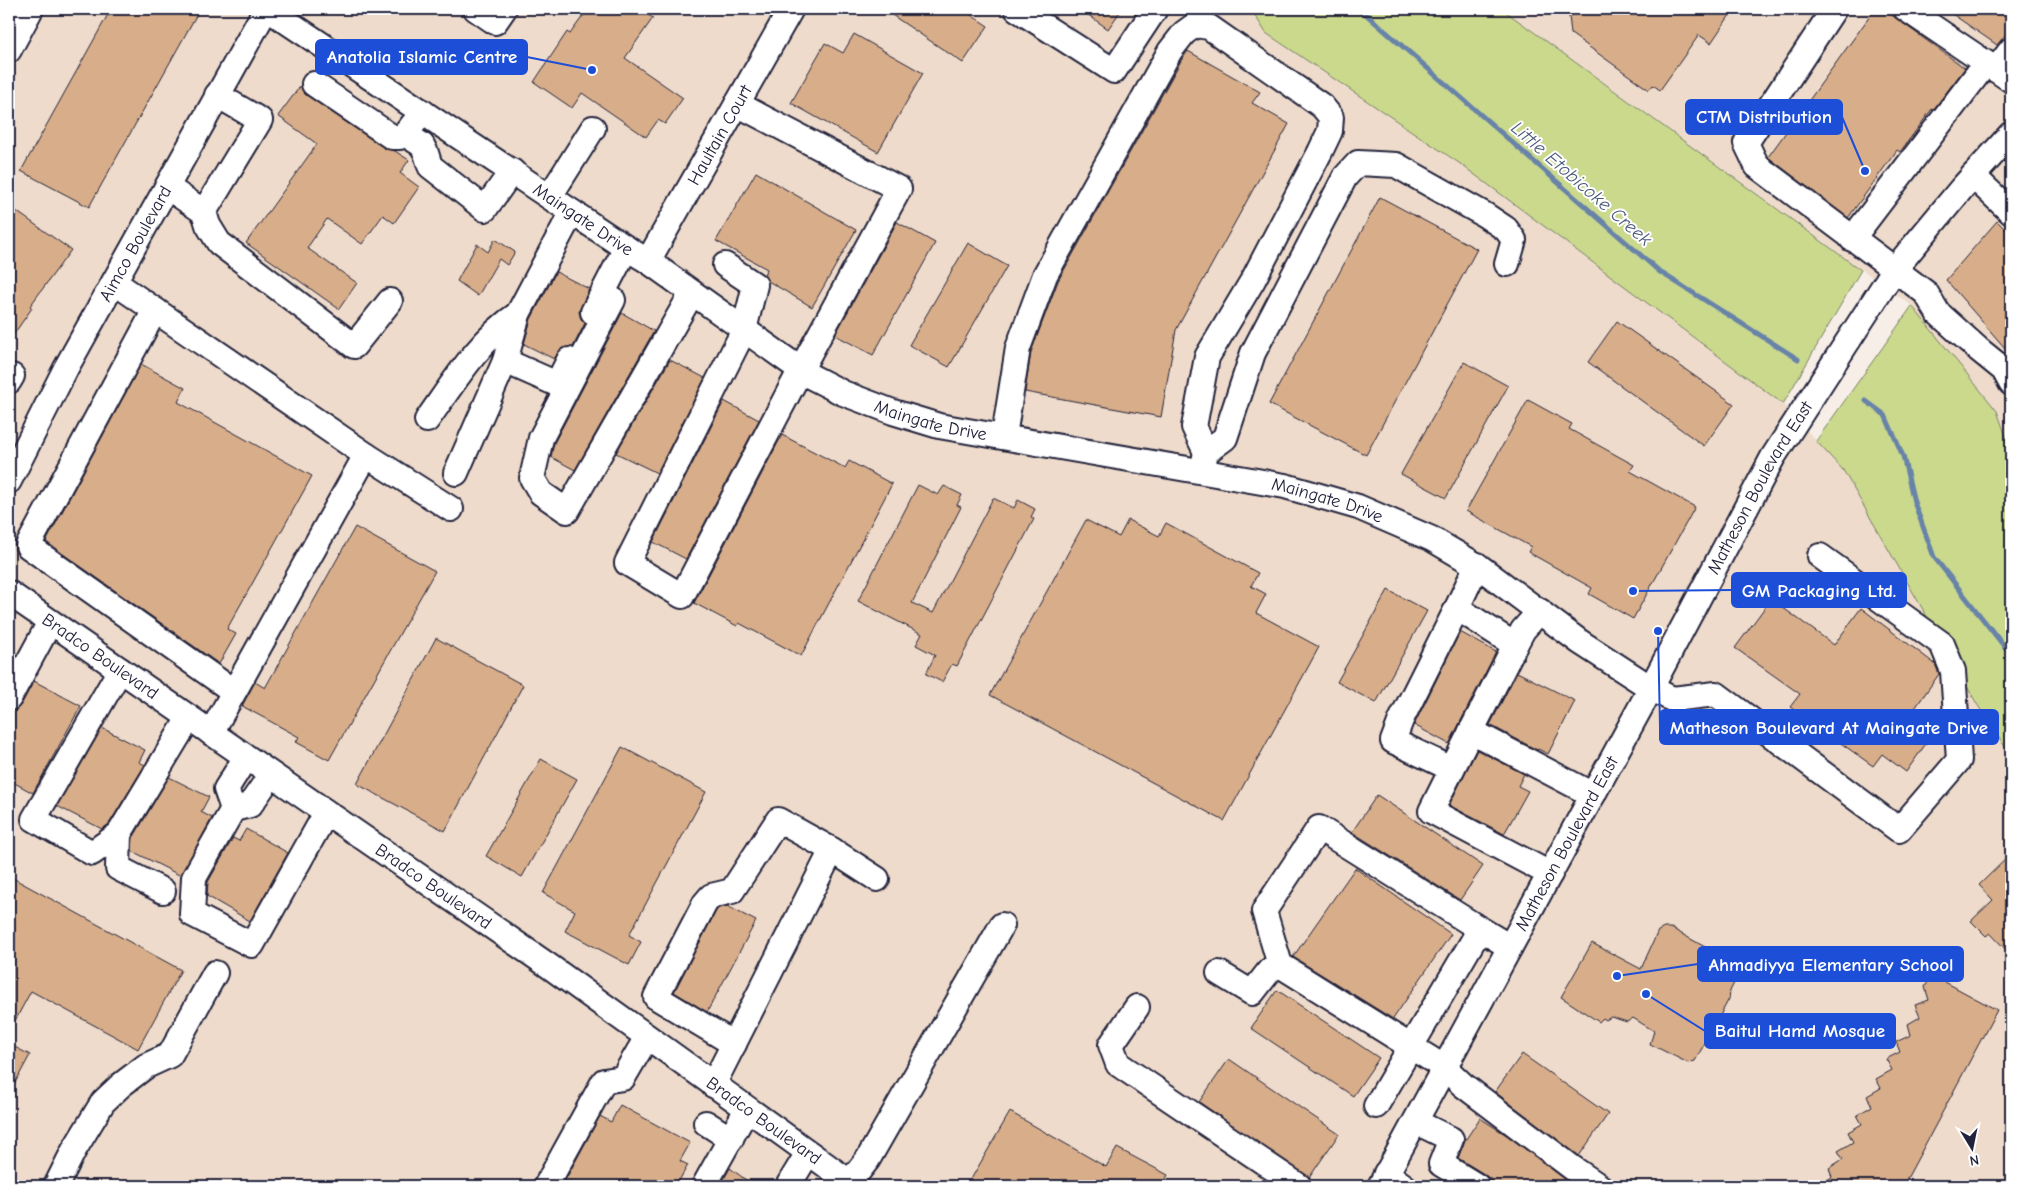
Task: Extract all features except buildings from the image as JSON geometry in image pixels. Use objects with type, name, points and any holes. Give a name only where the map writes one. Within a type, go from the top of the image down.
[{"type":"street","points":[[9,50],[31,9]]},
{"type":"street","name":"Aimco Boulevard","points":[[9,481],[15,453],[66,368],[267,9]]},
{"type":"street","name":"Maingate Drive","points":[[267,9],[638,255],[808,375],[843,394],[892,412],[939,426],[1204,462],[1358,507],[1432,539],[1476,565],[1580,642],[1651,688],[1672,699],[1716,694],[1899,830],[1959,760],[1953,671],[1942,644],[1820,556]]},
{"type":"street","points":[[476,9],[495,22],[504,9]]},
{"type":"street","name":"Haultain Court","points":[[608,296],[638,255],[737,104],[791,9]]},
{"type":"street","points":[[1017,9],[1114,71],[1155,9]]},
{"type":"street","points":[[1834,9],[1746,143],[1757,166],[1926,293],[1938,313],[2004,370],[2011,383]]},
{"type":"street","points":[[1906,9],[1998,71]]},
{"type":"street","points":[[1004,436],[1018,348],[1045,275],[1170,51],[1184,33],[1195,25],[1209,27],[1322,106],[1331,117],[1330,131],[1320,152],[1253,280],[1208,357],[1194,427],[1204,462]]},
{"type":"street","points":[[1852,239],[1998,71],[2011,50]]},
{"type":"street","points":[[314,84],[392,137],[400,137],[405,134],[423,112]]},
{"type":"street","points":[[204,212],[260,120],[217,96]]},
{"type":"street","points":[[725,265],[755,285],[744,330],[627,563],[682,596],[801,369],[899,189],[737,104]]},
{"type":"street","points":[[550,196],[592,128]]},
{"type":"street","points":[[405,134],[422,145],[430,166],[485,209],[512,171]]},
{"type":"street","name":"Matheson Boulevard East","points":[[1390,1182],[1416,1122],[1651,688],[1773,457],[1894,270],[2011,134]]},
{"type":"street","points":[[1204,462],[1225,438],[1253,353],[1346,177],[1358,163],[1396,165],[1506,229],[1514,240],[1507,264]]},
{"type":"street","points":[[1973,176],[2011,212]]},
{"type":"street","points":[[167,187],[204,212],[208,225],[219,243],[354,346],[390,301]]},
{"type":"street","points":[[456,473],[505,361],[518,314],[572,212]]},
{"type":"street","points":[[114,282],[366,455],[450,509]]},
{"type":"street","points":[[608,296],[540,438],[532,478],[541,493],[567,511],[692,293]]},
{"type":"street","points":[[505,361],[556,384],[608,296]]},
{"type":"street","points":[[155,310],[28,546],[233,691]]},
{"type":"street","points":[[427,420],[471,358],[501,325],[518,314]]},
{"type":"street","points":[[211,733],[366,455]]},
{"type":"street","points":[[1452,769],[1392,741],[1476,565]]},
{"type":"street","name":"Bradco Boulevard","points":[[9,593],[549,966],[852,1184]]},
{"type":"street","points":[[1457,608],[1516,645]]},
{"type":"street","points":[[1540,611],[1523,630],[1431,811],[1550,874]]},
{"type":"street","points":[[9,698],[50,622]]},
{"type":"street","points":[[120,670],[34,820],[92,853],[119,834],[189,718]]},
{"type":"street","points":[[1471,731],[1593,795]]},
{"type":"street","points":[[233,809],[226,789],[246,758]]},
{"type":"street","points":[[271,775],[250,805],[233,809],[194,878],[192,914],[252,945],[326,813]]},
{"type":"street","points":[[734,1044],[656,996],[705,903],[711,896],[732,891],[778,820],[832,850],[877,879]]},
{"type":"street","points":[[1510,947],[1319,828],[1264,911],[1280,965],[1445,1068],[1463,1085],[1599,1186]]},
{"type":"street","points":[[119,834],[118,868],[163,891]]},
{"type":"street","points":[[713,1085],[832,850]]},
{"type":"street","points":[[852,1184],[1002,925]]},
{"type":"street","points":[[1376,1106],[1480,930]]},
{"type":"street","points":[[1219,973],[1252,993],[1270,970],[1280,965]]},
{"type":"street","points":[[56,1186],[74,1150],[103,1102],[146,1066],[170,1056],[215,973]]},
{"type":"street","points":[[1137,1007],[1111,1045],[1118,1064],[1299,1186]]},
{"type":"street","points":[[546,1186],[604,1081],[623,1078],[647,1037]]},
{"type":"street","points":[[704,1186],[747,1109]]},
{"type":"street","points":[[706,1122],[731,1139]]},
{"type":"street","points":[[1416,1122],[1451,1139],[1441,1164],[1477,1186]]},
{"type":"street","points":[[788,1186],[808,1153]]},
{"type":"shaded area","points":[[9,9],[1251,9],[1266,33],[1459,163],[1783,404],[1843,470],[1977,704],[2011,756],[2011,1186],[9,1186]]},
{"type":"shaded area","points":[[1502,9],[2011,9],[2011,451],[1997,411],[1912,306]]},
{"type":"green space","points":[[1251,9],[1502,9],[1861,270],[1783,404],[1459,163],[1266,33]]},
{"type":"green space","points":[[1912,306],[1997,411],[2011,451],[2011,756],[1977,704],[1843,470],[1816,441]]},
{"type":"waterway","name":"Little Etobicoke Creek","points":[[1360,9],[1660,272],[1798,359]]},
{"type":"waterway","name":"Little Etobicoke Creek","points":[[1866,401],[1885,415],[1903,456],[1914,502],[1934,557],[2011,655]]},
{"type":"place","name":"Anatolia Islamic Centre","points":[[592,70]]},
{"type":"place","name":"CTM Distribution","points":[[1865,171]]},
{"type":"place","name":"GM Packaging Ltd.","points":[[1633,591]]},
{"type":"place","name":"Matheson Boulevard At Maingate Drive","points":[[1658,631]]},
{"type":"place","name":"Ahmadiyya Elementary School","points":[[1617,976]]},
{"type":"place","name":"Baitul Hamd Mosque","points":[[1646,994]]}]
